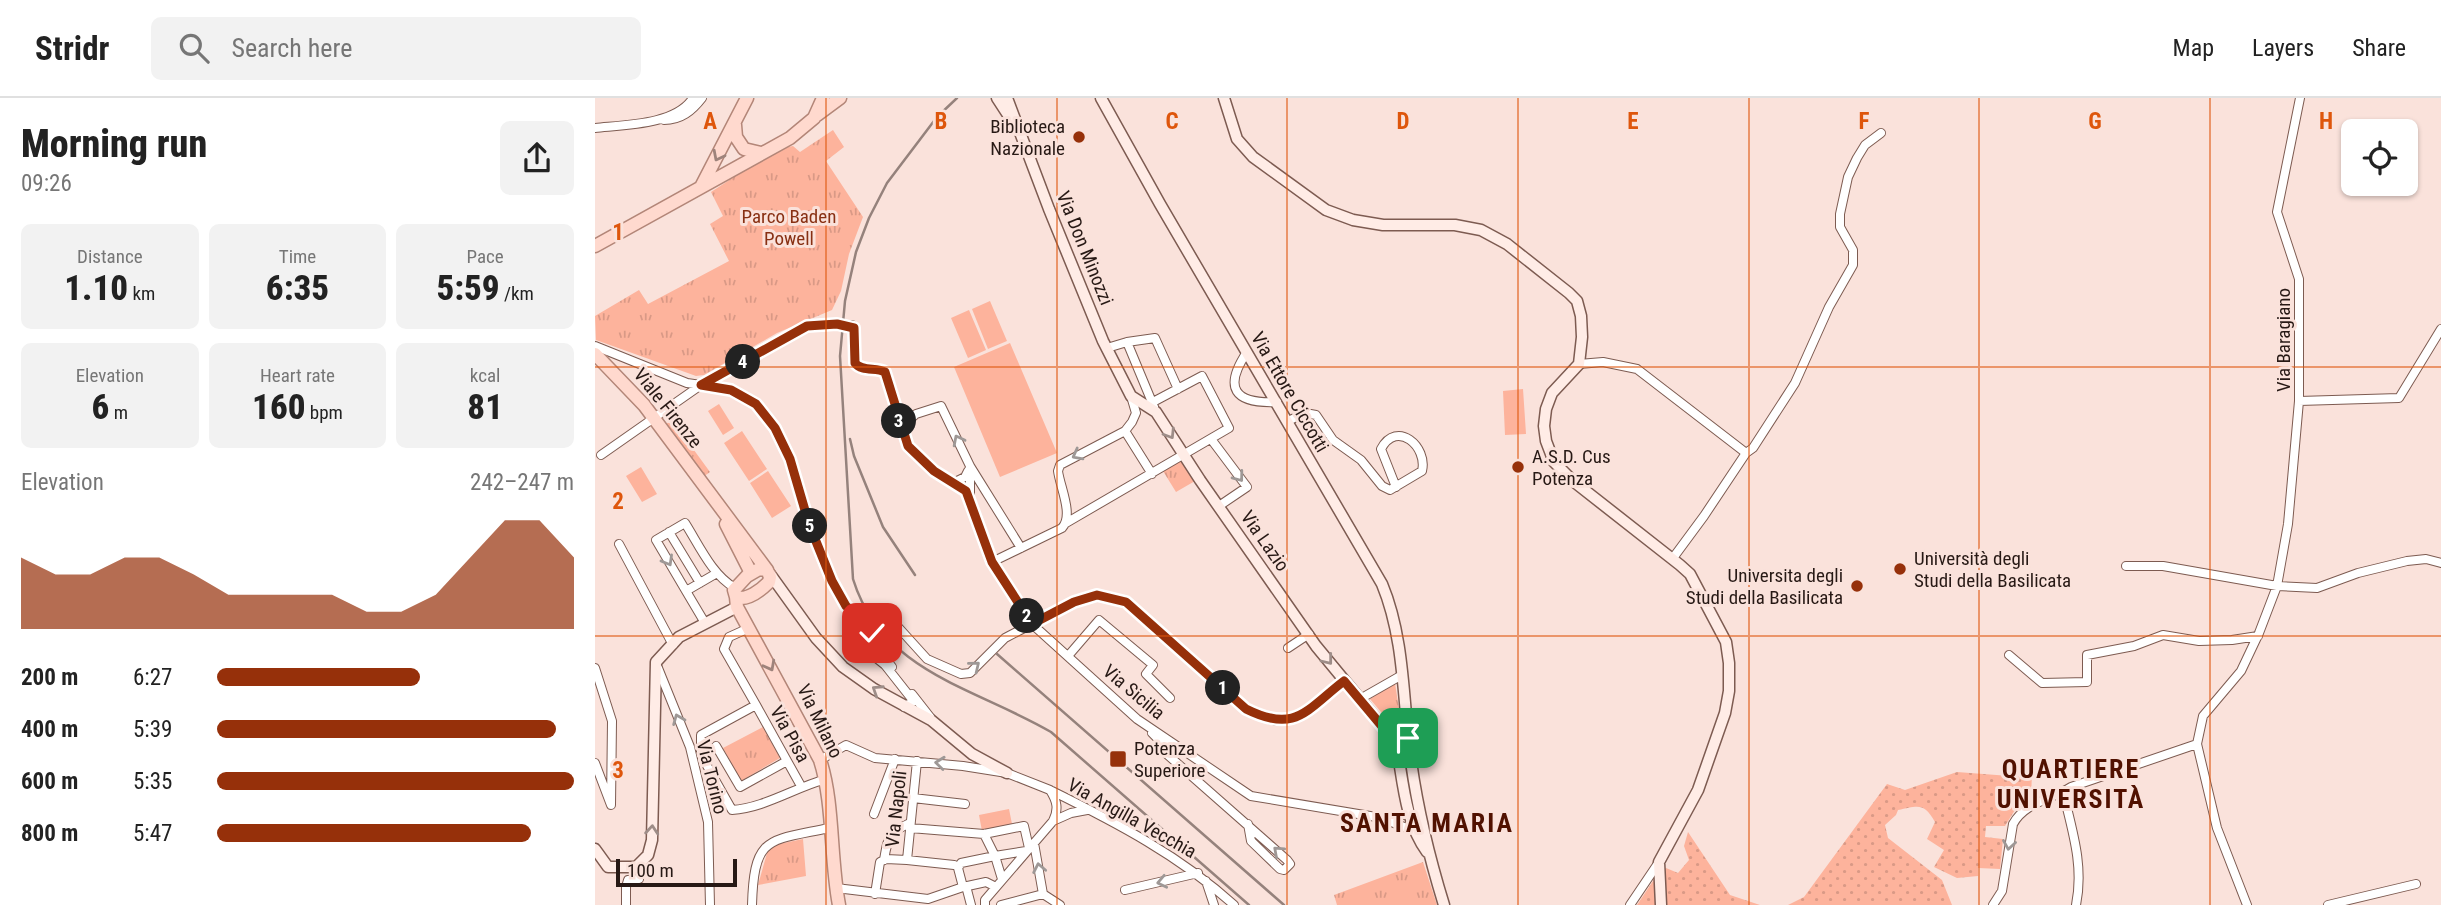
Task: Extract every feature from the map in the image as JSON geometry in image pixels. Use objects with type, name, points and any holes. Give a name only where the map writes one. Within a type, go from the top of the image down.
[{"type":"main road","points":[[701,188],[747,98]]},
{"type":"main road","points":[[814,118],[823,98]]},
{"type":"main road","points":[[595,246],[802,130],[840,98]]},
{"type":"main road","points":[[997,98],[1025,145]]},
{"type":"main road","points":[[1007,98],[1025,145]]},
{"type":"main road","name":"Via Ettore Ciccotti","points":[[1104,98],[1111,118],[1382,584],[1397,635],[1402,675],[1407,718],[1401,737]]},
{"type":"main road","points":[[1224,98],[1237,139],[1253,157],[1326,210],[1353,220],[1383,225],[1455,225],[1481,230],[1507,244],[1577,301],[1582,337],[1579,363],[1552,394],[1546,409],[1546,441],[1554,462],[1573,481],[1690,574],[1726,642],[1729,663],[1725,713],[1698,790],[1659,862],[1661,905]]},
{"type":"main road","points":[[735,125],[736,137],[744,149],[761,153]]},
{"type":"main road","name":"Via Don Minozzi","points":[[1025,145],[1107,348],[1131,396]]},
{"type":"main road","name":"Viale Firenze","points":[[595,354],[655,419],[816,638],[843,667],[904,707],[932,720],[972,754],[1007,774]]},
{"type":"main road","name":"Via Lazio","points":[[1131,396],[1154,407],[1183,456],[1344,681],[1401,737]]},
{"type":"main road","name":"Viale Firenze","points":[[708,490],[751,573]]},
{"type":"main road","points":[[595,849],[608,867],[636,867],[648,855],[654,818],[656,662],[680,637],[705,623],[738,598],[765,586],[771,579],[768,572],[759,569],[751,573],[738,598]]},
{"type":"main road","name":"Via Milano","points":[[738,598],[749,628],[820,760],[825,779],[839,905]]},
{"type":"main road","points":[[1401,737],[1409,812],[1414,831],[1428,854]]},
{"type":"main road","points":[[1401,737],[1428,854],[1444,905]]},
{"type":"street","points":[[657,120],[677,113],[693,98]]},
{"type":"street","points":[[595,128],[675,120],[692,110],[702,98]]},
{"type":"street","name":"Via Baragiano","points":[[2197,744],[2203,716],[2241,671],[2258,636],[2277,586],[2288,524],[2299,401],[2299,279],[2277,212],[2301,98]]},
{"type":"street","points":[[1673,558],[1746,453],[1753,448],[1795,383],[1829,307],[1853,265],[1853,250],[1840,227],[1840,214],[1848,177],[1857,158],[1865,145],[1881,134]]},
{"type":"street","points":[[601,456],[701,385],[807,326],[852,325],[855,331],[855,363],[864,369],[880,369],[885,372],[900,428],[908,446],[934,471],[966,491],[970,506]]},
{"type":"street","points":[[2299,401],[2399,398],[2441,329]]},
{"type":"street","points":[[1107,348],[1155,338],[1178,389]]},
{"type":"street","points":[[992,562],[1064,525],[1229,428],[1202,376],[1178,389],[1154,407],[1127,342]]},
{"type":"street","points":[[595,346],[687,383],[731,390],[756,404],[775,428],[790,459],[809,524],[832,581],[862,631],[870,653],[885,665],[911,698],[912,702],[904,707]]},
{"type":"street","points":[[1247,352],[1239,364],[1233,382],[1234,390],[1242,398],[1259,403],[1276,402]]},
{"type":"street","points":[[1579,363],[1620,364],[1637,369],[1746,453]]},
{"type":"street","points":[[1064,525],[1067,515],[1058,471],[1060,465],[1125,430],[1136,413],[1131,396]]},
{"type":"street","points":[[900,428],[916,414],[940,405],[970,466],[1021,548]]},
{"type":"street","points":[[1288,421],[1305,413],[1316,415],[1329,436],[1361,460],[1382,486],[1389,490],[1397,487],[1413,478],[1424,466],[1422,457],[1408,437],[1402,435],[1387,442],[1381,449],[1397,487]]},
{"type":"street","points":[[1125,430],[1152,474]]},
{"type":"street","points":[[1211,439],[1247,487],[1219,506]]},
{"type":"street","points":[[955,482],[965,477],[970,466]]},
{"type":"street","points":[[970,466],[970,506]]},
{"type":"street","name":"Via Sicilia","points":[[970,506],[992,562],[1032,624],[1137,719],[1251,796],[1382,818]]},
{"type":"street","points":[[705,623],[656,540],[685,523],[717,573],[738,598]]},
{"type":"street","points":[[669,532],[700,583]]},
{"type":"street","points":[[619,544],[673,645]]},
{"type":"street","points":[[2126,566],[2164,566],[2277,586],[2317,588],[2358,573],[2407,561],[2426,559],[2441,563]]},
{"type":"street","points":[[686,591],[717,573]]},
{"type":"street","points":[[846,606],[860,617],[872,633],[898,627],[927,659],[961,674],[970,673],[1005,638],[1074,602],[1097,595],[1126,602],[1246,709],[1277,721],[1297,717],[1344,681]]},
{"type":"street","points":[[1068,656],[1099,620],[1153,665],[1146,674],[1170,698]]},
{"type":"street","points":[[749,628],[729,637],[724,649],[756,705]]},
{"type":"street","points":[[879,632],[875,645],[932,720]]},
{"type":"street","points":[[1288,648],[1309,634]]},
{"type":"street","points":[[2009,655],[2042,683],[2087,682],[2087,655],[2134,646],[2163,635],[2199,641],[2258,636]]},
{"type":"street","name":"Via Torino","points":[[656,662],[689,747],[708,822],[710,905]]},
{"type":"street","points":[[595,668],[612,721],[611,805],[595,763]]},
{"type":"street","points":[[1360,699],[1402,675]]},
{"type":"street","name":"Via Pisa","points":[[801,786],[756,705],[701,734],[701,755],[731,810],[749,809],[801,786],[825,779]]},
{"type":"street","points":[[1137,719],[1159,740],[1161,749],[1248,824],[1287,859],[1290,864],[1288,868],[1280,869],[1251,841],[1248,824]]},
{"type":"street","points":[[1993,905],[2002,891],[2013,824],[2018,814],[2026,807],[2059,795],[2071,787],[2197,744],[2217,828],[2247,905]]},
{"type":"street","name":"Via Angilla Vecchia","points":[[820,760],[846,745],[875,758],[963,766],[1007,774],[1090,809],[1167,852],[1202,876],[1234,905]]},
{"type":"street","points":[[716,746],[740,788],[787,761]]},
{"type":"street","name":"Via Napoli","points":[[874,814],[895,759]]},
{"type":"street","name":"Via Napoli","points":[[907,860],[917,761]]},
{"type":"street","points":[[985,905],[985,900],[1053,821],[1057,806],[1050,790]]},
{"type":"street","points":[[913,797],[965,804]]},
{"type":"street","points":[[2067,808],[2077,848],[2080,889],[2076,905]]},
{"type":"street","points":[[1053,821],[1090,809]]},
{"type":"street","points":[[1382,818],[1398,817],[1409,812]]},
{"type":"street","points":[[1382,818],[1414,831]]},
{"type":"street","points":[[884,860],[887,839],[891,833],[910,825],[984,834],[1024,827],[1043,894],[1061,905]]},
{"type":"street","points":[[752,905],[754,873],[759,854],[772,840],[829,828]]},
{"type":"street","points":[[984,834],[995,856],[999,883]]},
{"type":"street","points":[[971,905],[959,865],[1030,847]]},
{"type":"street","name":"Via Napoli","points":[[875,894],[878,867],[884,860],[954,865]]},
{"type":"street","points":[[1630,905],[1659,862]]},
{"type":"street","points":[[1202,876],[1214,905]]},
{"type":"street","name":"Via Angilla Vecchia","points":[[1125,890],[1202,876]]},
{"type":"street","points":[[626,905],[628,880],[639,879]]},
{"type":"street","points":[[836,888],[928,902],[964,886],[999,883]]},
{"type":"street","points":[[2328,905],[2416,884]]},
{"type":"street","points":[[1001,905],[1043,894]]},
{"type":"green space","name":"Parco Baden Powell","points":[[833,130],[844,147],[826,161],[863,217],[849,254],[841,291],[832,310],[777,333],[704,375],[696,376],[596,340],[595,316],[639,290],[648,304],[729,261],[710,224],[723,216],[711,192],[777,149],[793,146],[800,152]]},
{"type":"green space","points":[[990,301],[1007,341],[988,349],[972,309]]},
{"type":"green space","points":[[969,310],[986,350],[968,358],[951,318]]},
{"type":"green space","points":[[1010,343],[1057,453],[1000,477],[954,367]]},
{"type":"green space","points":[[1523,389],[1526,434],[1505,435],[1503,391]]},
{"type":"green space","points":[[719,404],[734,428],[723,435],[708,411]]},
{"type":"green space","points":[[672,420],[710,472],[703,477],[666,424]]},
{"type":"green space","points":[[742,431],[767,469],[749,481],[724,443]]},
{"type":"green space","points":[[1182,460],[1195,481],[1176,492],[1163,471]]},
{"type":"green space","points":[[641,467],[657,494],[642,502],[626,476]]},
{"type":"green space","points":[[768,471],[791,506],[772,518],[750,483]]},
{"type":"green space","points":[[1395,683],[1401,722],[1397,727],[1392,725],[1370,699]]},
{"type":"green space","points":[[763,727],[780,758],[741,781],[723,748]]},
{"type":"green space","points":[[2030,769],[2031,798],[2018,805],[2005,826],[1986,826],[1985,837],[2003,839],[2000,869],[1978,868],[1978,876],[1957,878],[1934,867],[1944,850],[1927,839],[1935,822],[1924,808],[1898,810],[1885,825],[1888,838],[1942,880],[1952,905],[1788,905],[1804,897],[1887,784],[1905,790],[1957,772],[2023,777]]},
{"type":"green space","points":[[1009,809],[1012,824],[982,831],[979,815]]},
{"type":"green space","points":[[1688,832],[1730,895],[1760,905],[1637,905],[1657,875],[1666,868],[1678,873],[1689,860],[1684,846]]},
{"type":"green space","points":[[803,839],[806,876],[758,885],[769,846]]},
{"type":"green space","points":[[1423,862],[1437,905],[1337,905],[1334,895]]},
{"type":"railway","points":[[957,98],[937,117],[887,183],[856,252],[845,301],[840,356],[853,579],[867,611],[886,636],[909,657],[963,689],[1051,732],[1249,905]]},
{"type":"railway","points":[[850,439],[854,456],[883,527],[915,575]]},
{"type":"railway","points":[[997,654],[1284,905]]},
{"type":"place","name":"Biblioteca Nazionale","points":[[1079,137]]},
{"type":"place","name":"A.S.D. Cus Potenza","points":[[1518,467]]},
{"type":"place","name":"Università degli Studi della Basilicata","points":[[1900,569]]},
{"type":"place","name":"Universita degli Studi della Basilicata","points":[[1857,586]]},
{"type":"place","name":"Potenza Superiore","points":[[1118,759]]},
{"type":"district","name":"QUARTIERE UNIVERSITÀ","points":[[2071,784]]},
{"type":"district","name":"SANTA MARIA","points":[[1427,823]]},
{"type":"route","points":[[872,633],[860,617],[846,606],[832,581],[809,524],[790,459],[775,428],[756,404],[731,390],[701,385],[807,326],[852,325],[855,331],[855,363],[864,369],[880,369],[885,372],[899,416],[900,428],[908,446],[934,471],[966,491],[986,551],[1032,624],[1074,602],[1097,595],[1126,602],[1246,709],[1277,721],[1287,720],[1297,717],[1344,681],[1386,731],[1395,738],[1398,732],[1402,731],[1408,738]]}]
